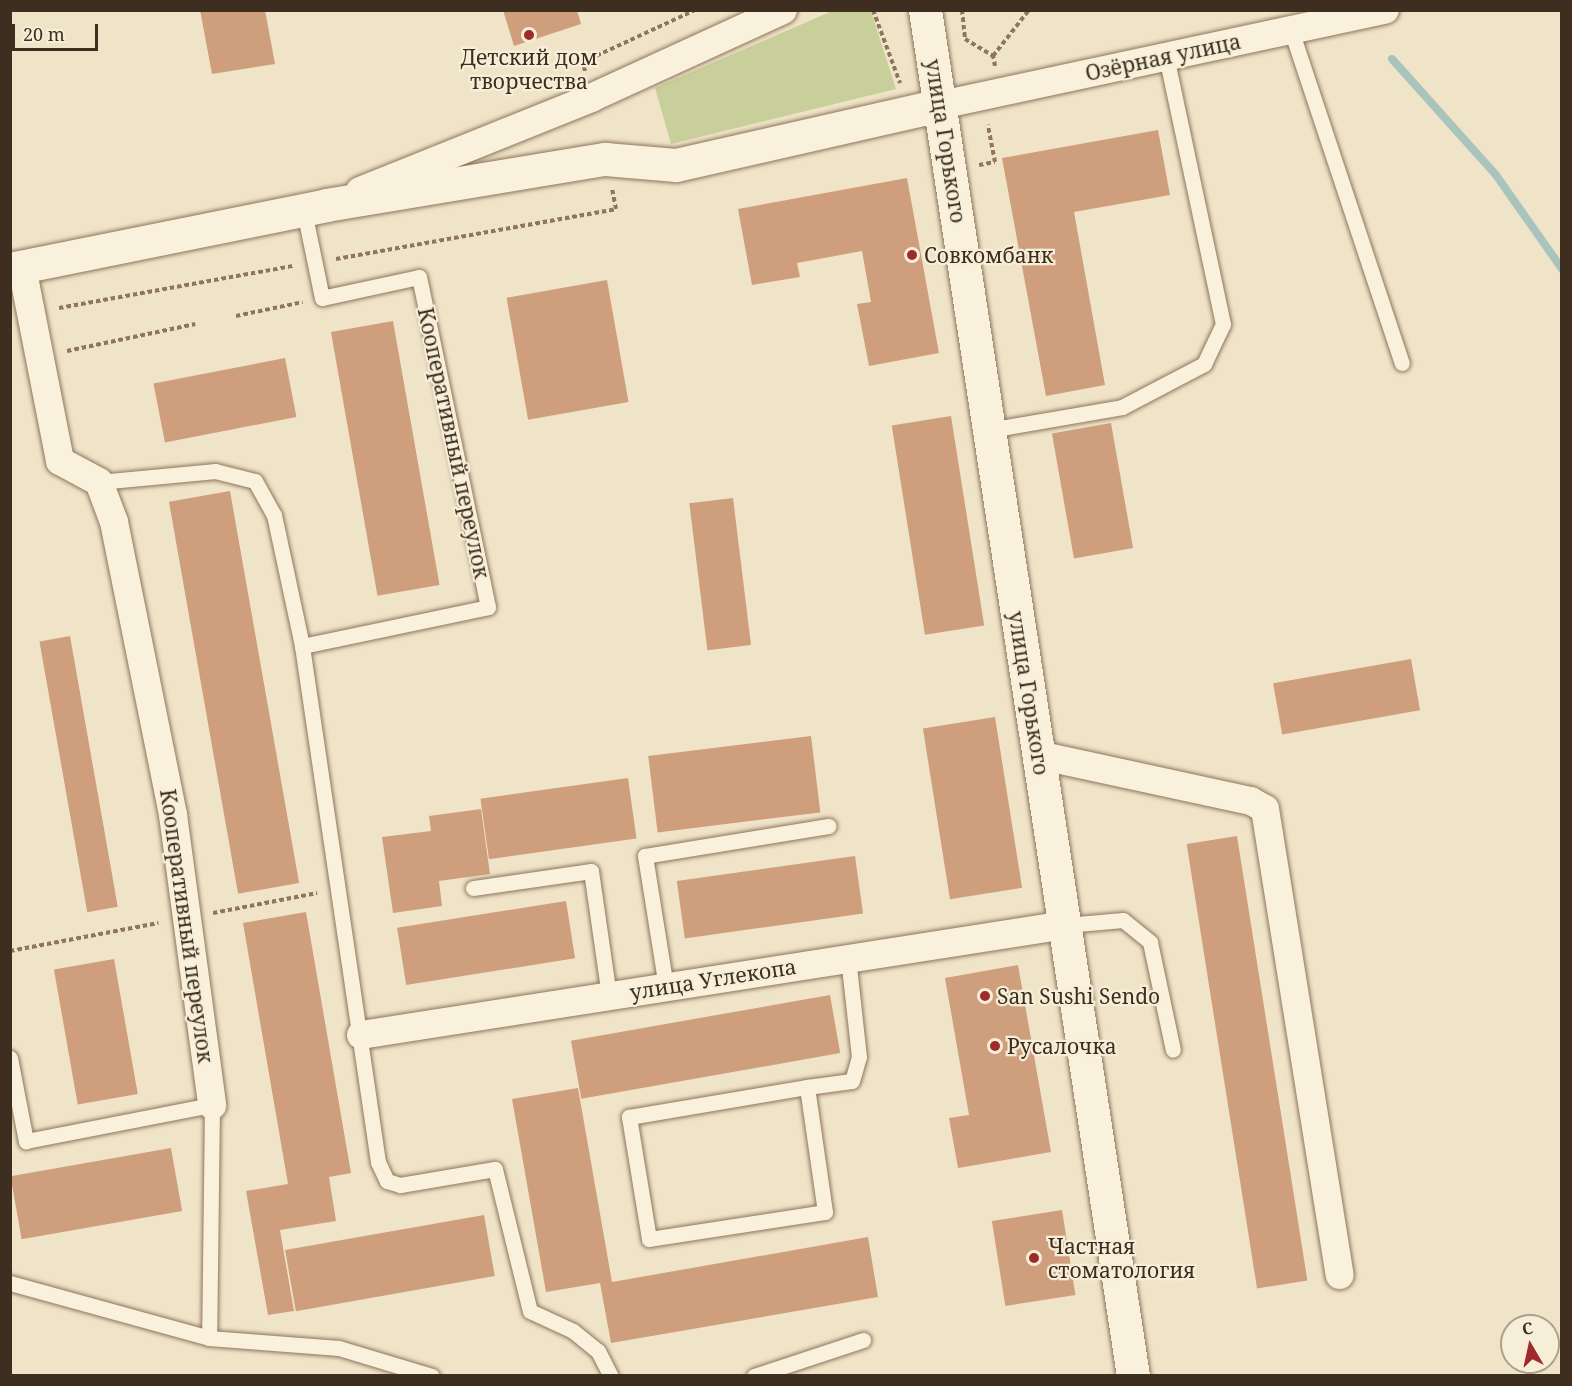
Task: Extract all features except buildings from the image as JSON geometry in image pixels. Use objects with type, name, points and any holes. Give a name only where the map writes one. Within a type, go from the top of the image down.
[{"type":"street","points":[[315,208],[591,98],[783,10]]},
{"type":"street","name":"улица Горького","points":[[925,10],[1133,1376]]},
{"type":"street","name":"Озёрная улица","points":[[940,105],[1385,10]]},
{"type":"street","points":[[99,482],[60,460],[31,313],[16,268],[315,208],[605,159],[676,165],[940,105]]},
{"type":"street","name":"Кооперативный переулок","points":[[99,482],[114,522],[173,814],[212,1105]]},
{"type":"street","points":[[1038,755],[1251,801],[1265,809],[1340,1275]]},
{"type":"street","name":"улица Углекопа","points":[[361,1035],[1066,925]]},
{"type":"lane","points":[[1292,30],[1402,363]]},
{"type":"lane","points":[[989,430],[1122,407],[1203,364],[1223,324],[1166,56]]},
{"type":"lane","points":[[315,208],[315,262],[322,298]]},
{"type":"lane","name":"Кооперативный переулок","points":[[302,646],[488,607],[419,277],[322,298]]},
{"type":"lane","points":[[99,482],[215,471],[255,481],[274,515],[302,646],[378,1162],[387,1181],[400,1185],[495,1169],[530,1311],[573,1331],[590,1344],[598,1351],[611,1376]]},
{"type":"lane","points":[[666,987],[645,856],[829,826]]},
{"type":"lane","points":[[473,888],[591,871],[609,996]]},
{"type":"lane","points":[[1066,925],[1123,920],[1150,942],[1173,1050]]},
{"type":"lane","points":[[807,1087],[825,1212],[649,1239],[629,1117],[807,1087],[852,1081],[859,1057],[848,958]]},
{"type":"lane","points":[[10,1058],[26,1141],[212,1105],[209,1338]]},
{"type":"lane","points":[[10,1283],[209,1338],[339,1348],[432,1376]]},
{"type":"lane","points":[[754,1376],[863,1340]]},
{"type":"path","points":[[591,98],[583,62],[695,10]]},
{"type":"path","points":[[962,10],[965,39],[993,56],[1000,92]]},
{"type":"path","points":[[993,56],[1029,10]]},
{"type":"path","points":[[31,313],[616,209],[605,159]]},
{"type":"path","points":[[236,316],[322,298]]},
{"type":"path","points":[[39,357],[195,324]]},
{"type":"green space","points":[[832,11],[871,11],[896,89],[671,144],[655,88]]},
{"type":"waterway","points":[[1392,59],[1496,175],[1562,269]]},
{"type":"place","name":"Детский дом творчества","points":[[529,35]]},
{"type":"place","name":"Совкомбанк","points":[[912,255]]},
{"type":"place","name":"San Sushi Sendo","points":[[985,996]]},
{"type":"place","name":"Русалочка","points":[[995,1046]]},
{"type":"place","name":"Частная стоматология","points":[[1034,1258]]}]
